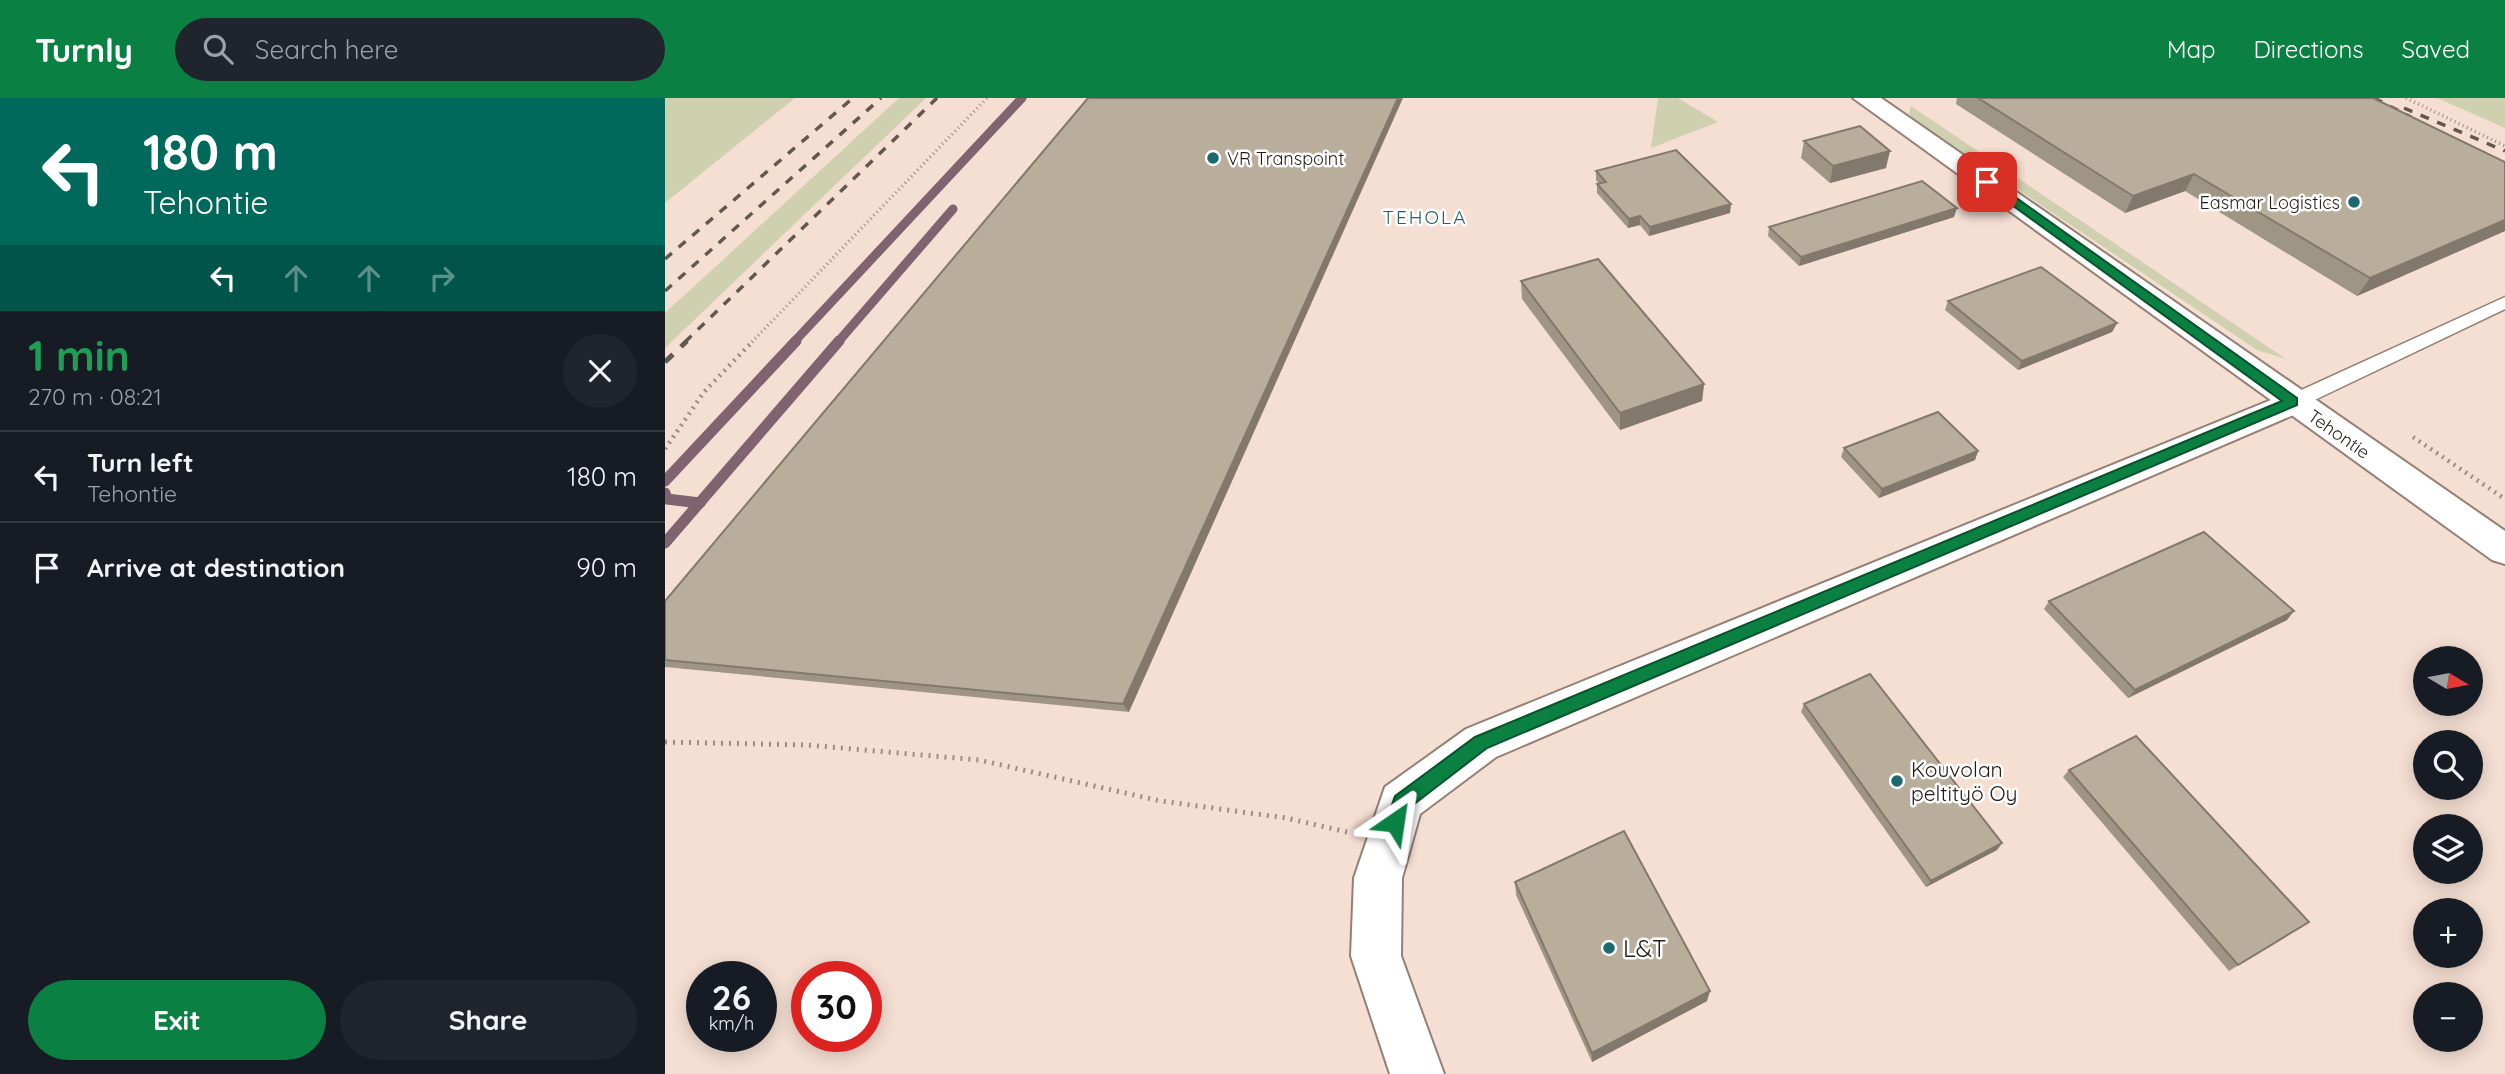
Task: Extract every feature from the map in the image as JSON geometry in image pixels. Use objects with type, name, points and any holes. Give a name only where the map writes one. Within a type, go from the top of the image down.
[{"type":"street","name":"Tehontie","points":[[1865,98],[2051,226],[2293,402],[2505,550]]},
{"type":"street","points":[[1417,1074],[1376,956],[1378,878],[1401,802],[1481,743],[2293,402]]},
{"type":"lane","points":[[2293,402],[2505,302]]},
{"type":"path","points":[[665,449],[677,425],[707,384],[769,326],[987,98]]},
{"type":"path","points":[[2406,98],[2505,146]]},
{"type":"path","points":[[665,741],[807,745],[979,760],[1161,801],[1286,818],[1389,841]]},
{"type":"green space","points":[[665,98],[795,98],[665,203]]},
{"type":"green space","points":[[899,98],[926,98],[665,348],[665,313]]},
{"type":"green space","points":[[1658,98],[1678,98],[1718,122],[1651,148]]},
{"type":"green space","points":[[2437,98],[2505,98],[2505,128]]},
{"type":"green space","points":[[1911,106],[2286,359],[2257,350],[1913,119],[1909,113]]},
{"type":"building","points":[[1088,98],[1398,98],[1123,704],[665,660],[665,601]]},
{"type":"building","name":"Easmar Logistics","points":[[1978,98],[2373,98],[2505,162],[2505,220],[2370,278],[2194,174],[2133,196]]},
{"type":"building","points":[[1860,126],[1890,151],[1833,166],[1804,141]]},
{"type":"building","points":[[1676,150],[1731,204],[1650,227],[1640,216],[1629,219],[1597,184],[1606,182],[1596,171]]},
{"type":"building","points":[[1922,181],[1957,208],[1801,257],[1769,227]]},
{"type":"building","points":[[1598,259],[1704,384],[1620,413],[1521,281]]},
{"type":"building","points":[[2041,267],[2117,323],[2022,361],[1948,301]]},
{"type":"building","points":[[1938,412],[1978,451],[1882,489],[1844,448]]},
{"type":"building","points":[[2204,532],[2294,611],[2135,690],[2049,601]]},
{"type":"building","name":"Kouvolan peltityö Oy","points":[[1870,674],[2002,843],[1931,881],[1804,704]]},
{"type":"building","points":[[2136,736],[2309,922],[2238,965],[2069,770]]},
{"type":"building","name":"L&T","points":[[1624,831],[1710,991],[1592,1053],[1515,882]]},
{"type":"waterway","points":[[794,342],[1022,98]]},
{"type":"waterway","points":[[838,342],[953,209]]},
{"type":"waterway","points":[[665,481],[796,341]]},
{"type":"waterway","points":[[700,503],[839,341]]},
{"type":"waterway","points":[[665,493],[667,499],[700,503]]},
{"type":"waterway","points":[[665,543],[700,503]]},
{"type":"railway","points":[[665,259],[853,98]]},
{"type":"railway","points":[[665,291],[881,98]]},
{"type":"railway","points":[[685,342],[937,98]]},
{"type":"railway","points":[[2374,98],[2411,117]]},
{"type":"railway","points":[[2404,108],[2505,151]]},
{"type":"railway","points":[[665,362],[687,341]]},
{"type":"place","name":"VR Transpoint","points":[[1213,158]]},
{"type":"place","name":"Easmar Logistics","points":[[2354,202]]},
{"type":"place","name":"Kouvolan peltityö Oy","points":[[1897,781]]},
{"type":"place","name":"L&T","points":[[1609,948]]},
{"type":"district","name":"TEHOLA","points":[[1425,217]]},
{"type":"route","points":[[1395,822],[1401,802],[1481,743],[2293,402],[1987,182]]}]
